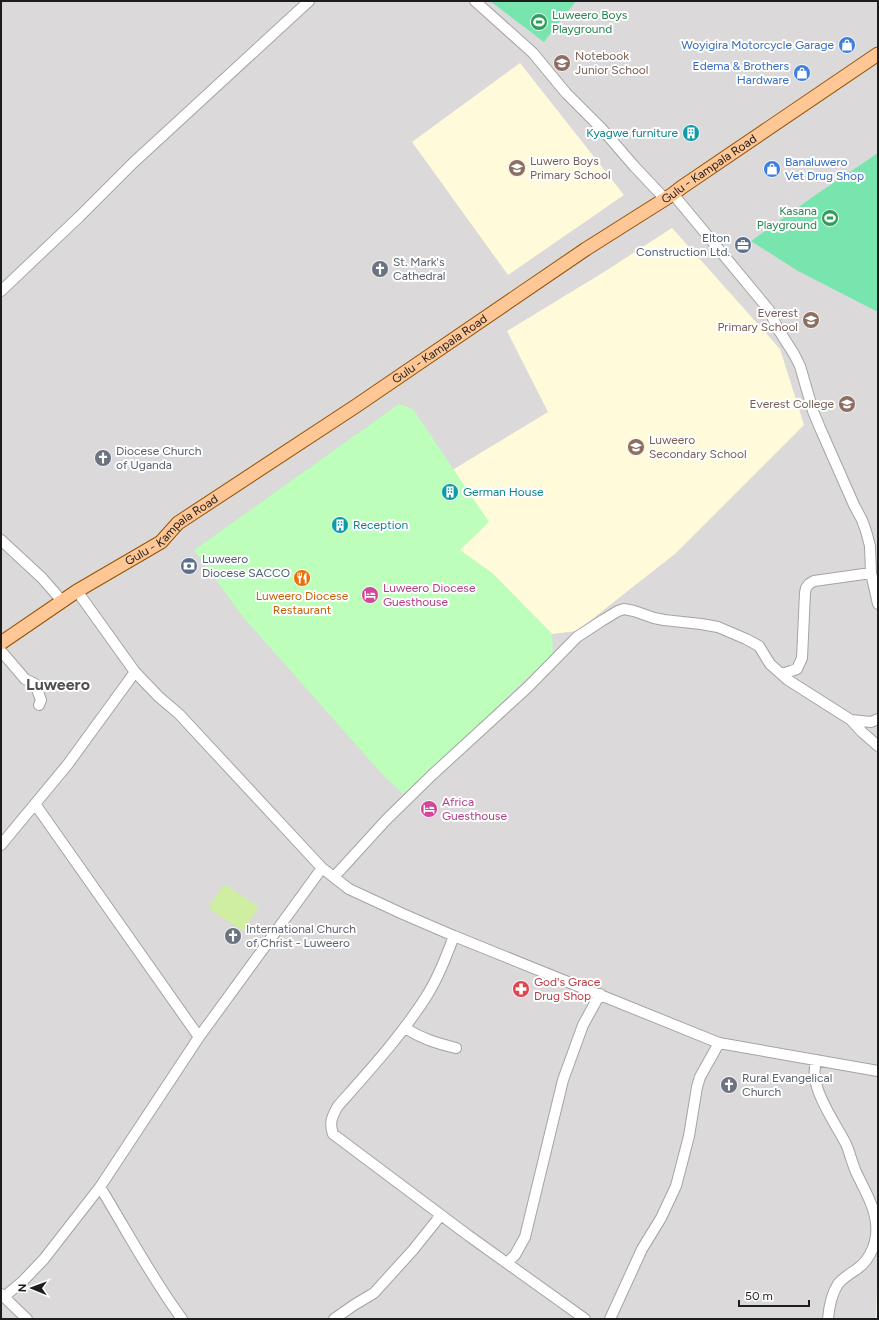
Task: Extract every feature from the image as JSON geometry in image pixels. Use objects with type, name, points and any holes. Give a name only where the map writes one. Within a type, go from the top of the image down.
[{"type":"main road","name":"Gulu - Kampala Road","points":[[1,643],[77,591],[161,542],[178,523],[356,406],[586,249],[669,196],[877,57]]},
{"type":"street","points":[[1,292],[133,163],[309,1]]},
{"type":"street","points":[[475,1],[533,53],[566,93],[602,129],[634,166],[669,196],[769,310],[778,329],[800,366],[820,428],[862,520],[870,546],[871,573],[878,604]]},
{"type":"street","points":[[1,540],[42,578],[63,602]]},
{"type":"street","points":[[782,674],[797,669],[802,658],[805,593],[809,584],[820,580],[871,573]]},
{"type":"street","points":[[77,591],[135,672],[159,697],[179,714],[322,868],[349,889],[454,936],[719,1043],[878,1071]]},
{"type":"street","points":[[334,877],[386,820],[432,775],[528,687],[577,637],[618,611],[629,610],[654,618],[718,627],[746,639],[759,646],[770,664],[788,680],[851,720],[878,746]]},
{"type":"street","points":[[1,651],[25,679],[35,684],[41,700],[39,705]]},
{"type":"street","points":[[1,845],[68,764],[135,672]]},
{"type":"street","points":[[851,720],[871,722],[878,718]]},
{"type":"street","points":[[35,804],[199,1037]]},
{"type":"street","points":[[27,1319],[3,1295],[44,1259],[100,1187],[199,1037],[322,868]]},
{"type":"street","points":[[454,936],[442,968],[430,990],[405,1028],[338,1106],[330,1122],[333,1134],[441,1215],[585,1319]]},
{"type":"street","points":[[507,1263],[515,1255],[526,1238],[563,1080],[583,1025],[600,994]]},
{"type":"street","points":[[405,1028],[430,1042],[456,1048]]},
{"type":"street","points":[[610,1319],[642,1249],[661,1218],[676,1186],[689,1136],[697,1086],[700,1077],[719,1043]]},
{"type":"street","points":[[817,1060],[814,1072],[819,1093],[846,1145],[871,1204],[876,1224],[876,1242],[872,1251],[865,1262],[835,1289],[830,1304],[828,1319]]},
{"type":"street","points":[[100,1187],[160,1287],[182,1319]]},
{"type":"street","points":[[334,1319],[374,1293],[414,1250],[441,1215]]},
{"type":"shaded area","points":[[1,1],[878,1],[878,1277],[875,1319],[1,1319]]},
{"type":"shaded area","name":"Luwero Boys Primary School","points":[[520,63],[624,195],[508,275],[412,142]]},
{"type":"shaded area","name":"Luweero Secondary School","points":[[672,228],[780,349],[804,425],[676,553],[577,631],[552,634],[492,573],[459,550],[454,469],[548,412],[507,331],[604,272]]},
{"type":"green space","name":"Luweero Boys Playground","points":[[490,1],[576,1],[544,42]]},
{"type":"green space","name":"Kasana Playground","points":[[878,153],[878,312],[798,271],[751,241]]},
{"type":"green space","name":"Luweero Diocese Guesthouse","points":[[399,404],[413,409],[489,522],[460,550],[492,573],[552,634],[553,653],[472,731],[403,794],[382,774],[243,617],[194,550]]},
{"type":"green space","points":[[224,884],[259,907],[243,931],[208,908]]},
{"type":"place","name":"Luweero Boys Playground","points":[[539,22]]},
{"type":"place","name":"Woyigira Motorcycle Garage","points":[[847,45]]},
{"type":"place","name":"Notebook Junior School","points":[[562,63]]},
{"type":"place","name":"Edema & Brothers Hardware","points":[[802,73]]},
{"type":"place","name":"Kyagwe furniture","points":[[691,133]]},
{"type":"place","name":"Luwero Boys Primary School","points":[[517,168]]},
{"type":"place","name":"Banaluwero Vet Drug Shop","points":[[772,169]]},
{"type":"place","name":"Kasana Playground","points":[[830,218]]},
{"type":"place","name":"Elton Construction Ltd.","points":[[743,245]]},
{"type":"place","name":"St. Mark's Cathedral","points":[[380,269]]},
{"type":"place","name":"Everest Primary School","points":[[811,320]]},
{"type":"place","name":"Everest College","points":[[847,404]]},
{"type":"place","name":"Luweero Secondary School","points":[[636,447]]},
{"type":"place","name":"Diocese Church of Uganda","points":[[103,458]]},
{"type":"place","name":"German House","points":[[450,492]]},
{"type":"place","name":"Reception","points":[[340,525]]},
{"type":"place","name":"Luweero Diocese SACCO","points":[[189,566]]},
{"type":"place","name":"Luweero Diocese Restaurant","points":[[302,578]]},
{"type":"place","name":"Luweero Diocese Guesthouse","points":[[370,595]]},
{"type":"place","name":"Africa Guesthouse","points":[[429,809]]},
{"type":"place","name":"International Church of Christ - Luweero","points":[[233,936]]},
{"type":"place","name":"God's Grace Drug Shop","points":[[521,989]]},
{"type":"place","name":"Rural Evangelical Church","points":[[729,1085]]},
{"type":"district","name":"Luweero","points":[[58,684]]}]
